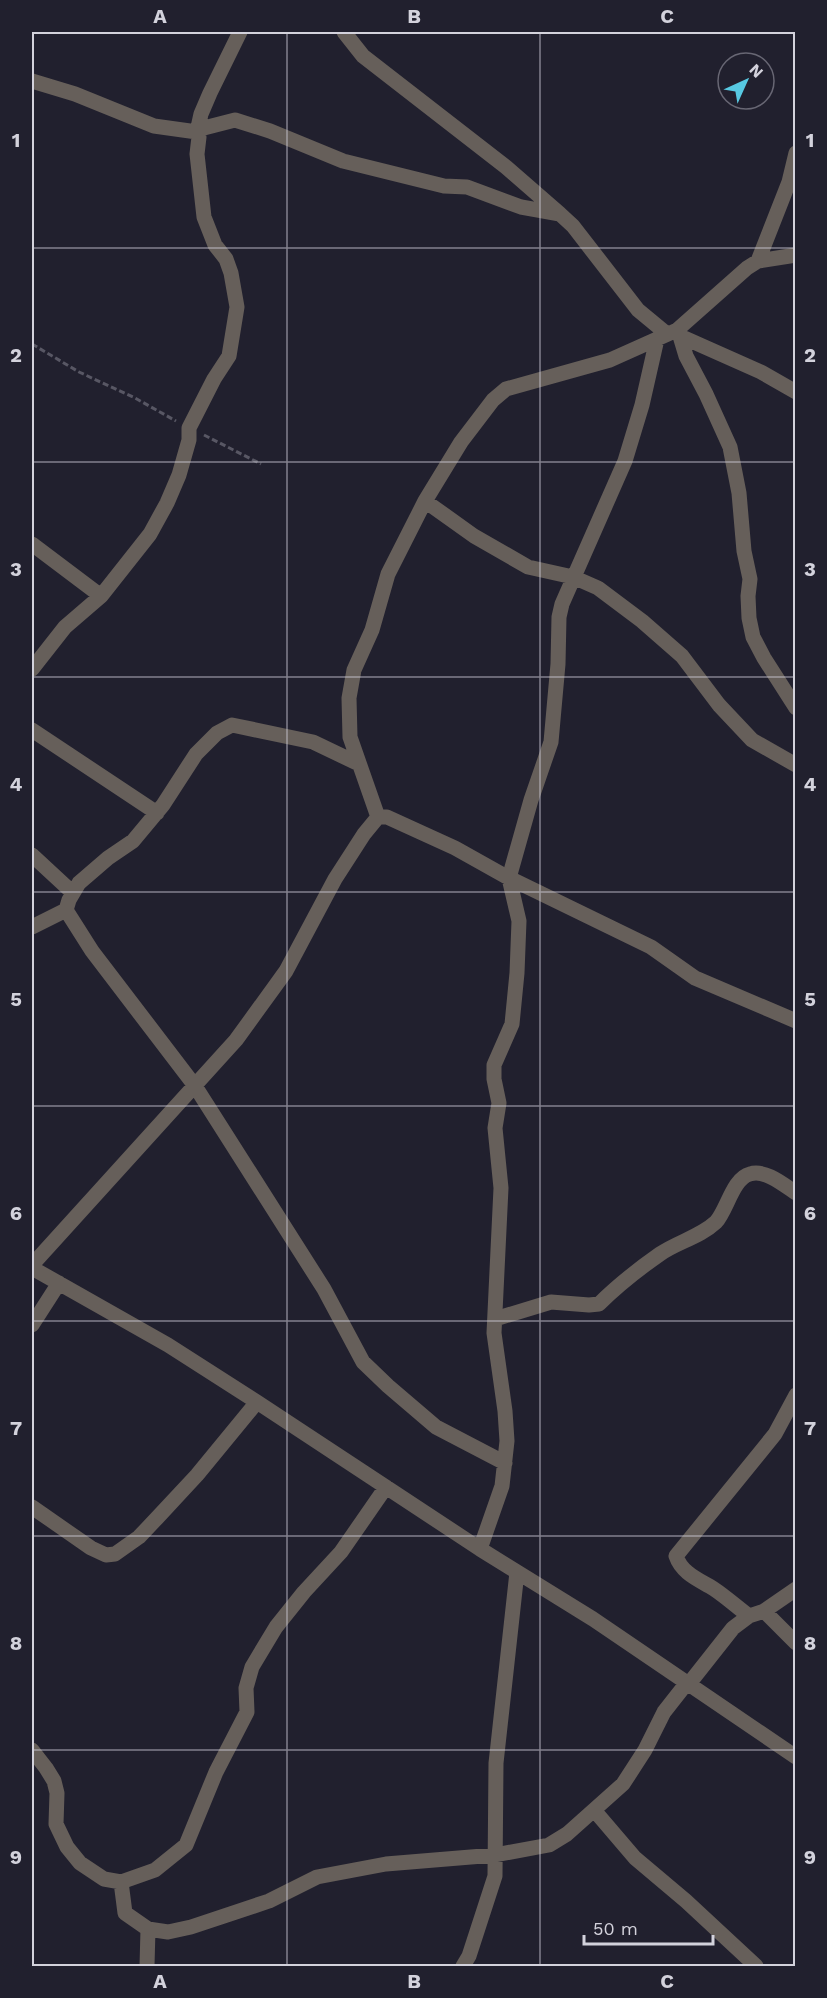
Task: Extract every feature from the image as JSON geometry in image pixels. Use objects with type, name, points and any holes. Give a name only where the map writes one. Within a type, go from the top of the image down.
[{"type":"street","points":[[32,669],[65,627],[101,596],[150,534],[179,475],[189,440],[189,428],[214,379],[229,356],[237,307],[226,259],[215,245],[204,217],[197,154],[197,132],[201,114],[210,93],[240,32]]},
{"type":"street","points":[[344,32],[363,56],[497,160],[573,226],[638,310],[670,335],[686,356],[730,447],[739,493],[744,551],[750,579],[748,618],[753,637],[790,686],[795,708]]},
{"type":"street","points":[[32,81],[75,94],[154,126],[197,132],[200,129],[236,120],[270,131],[343,161],[444,186],[467,187],[521,207],[560,214]]},
{"type":"street","points":[[758,261],[789,182],[795,153]]},
{"type":"street","points":[[378,818],[350,737],[349,698],[354,670],[372,630],[388,574],[425,501],[461,442],[493,400],[507,389],[610,360],[670,335],[747,268],[758,261],[795,255]]},
{"type":"street","points":[[670,335],[752,368],[795,392]]},
{"type":"street","points":[[480,1549],[502,1486],[507,1441],[506,1412],[494,1333],[501,1188],[495,1139],[499,1103],[494,1079],[494,1065],[512,1024],[520,939],[519,921],[509,878],[531,800],[551,742],[558,663],[559,617],[562,604],[625,461],[642,405],[670,335]]},
{"type":"street","points":[[425,501],[474,536],[528,567],[573,577],[598,588],[642,621],[682,656],[719,705],[752,740],[795,765]]},
{"type":"street","points":[[32,544],[101,596]]},
{"type":"street","points":[[32,927],[66,910],[79,883],[108,858],[134,841],[157,813],[196,754],[217,733],[232,725],[313,742],[359,764]]},
{"type":"street","points":[[32,730],[157,813]]},
{"type":"street","points":[[795,1021],[695,978],[651,947],[509,878],[454,848],[387,817],[378,818],[364,834],[335,879],[286,971],[236,1040],[32,1267],[168,1345],[257,1402],[480,1549],[593,1619],[795,1757]]},
{"type":"street","points":[[34,858],[73,893]]},
{"type":"street","points":[[66,910],[92,951],[195,1086],[324,1289],[363,1362],[436,1427],[505,1463]]},
{"type":"street","points":[[495,1319],[551,1302],[599,1304],[661,1253],[694,1237],[716,1222],[725,1210],[740,1180],[750,1174],[763,1174],[795,1192]]},
{"type":"street","points":[[32,1325],[59,1283]]},
{"type":"street","points":[[749,1616],[715,1590],[690,1575],[678,1563],[676,1556],[775,1434],[795,1395]]},
{"type":"street","points":[[32,1507],[91,1548],[106,1555],[115,1554],[139,1537],[158,1518],[257,1402]]},
{"type":"street","points":[[32,1750],[54,1781],[57,1793],[56,1824],[67,1847],[80,1863],[104,1879],[121,1882],[155,1870],[186,1845],[216,1772],[247,1712],[246,1688],[252,1667],[276,1628],[304,1592],[341,1552],[386,1487]]},
{"type":"street","points":[[463,1966],[469,1956],[495,1876],[496,1763],[517,1572]]},
{"type":"street","points":[[121,1882],[125,1913],[148,1929],[168,1932],[269,1901],[317,1877],[386,1864],[495,1855],[549,1845],[567,1834],[623,1784],[645,1750],[664,1712],[733,1628],[749,1616],[764,1611],[795,1589]]},
{"type":"street","points":[[764,1611],[795,1643]]},
{"type":"street","points":[[594,1810],[634,1858],[686,1901],[756,1966]]},
{"type":"street","points":[[147,1966],[148,1929]]},
{"type":"path","points":[[32,344],[79,372],[261,464]]}]
